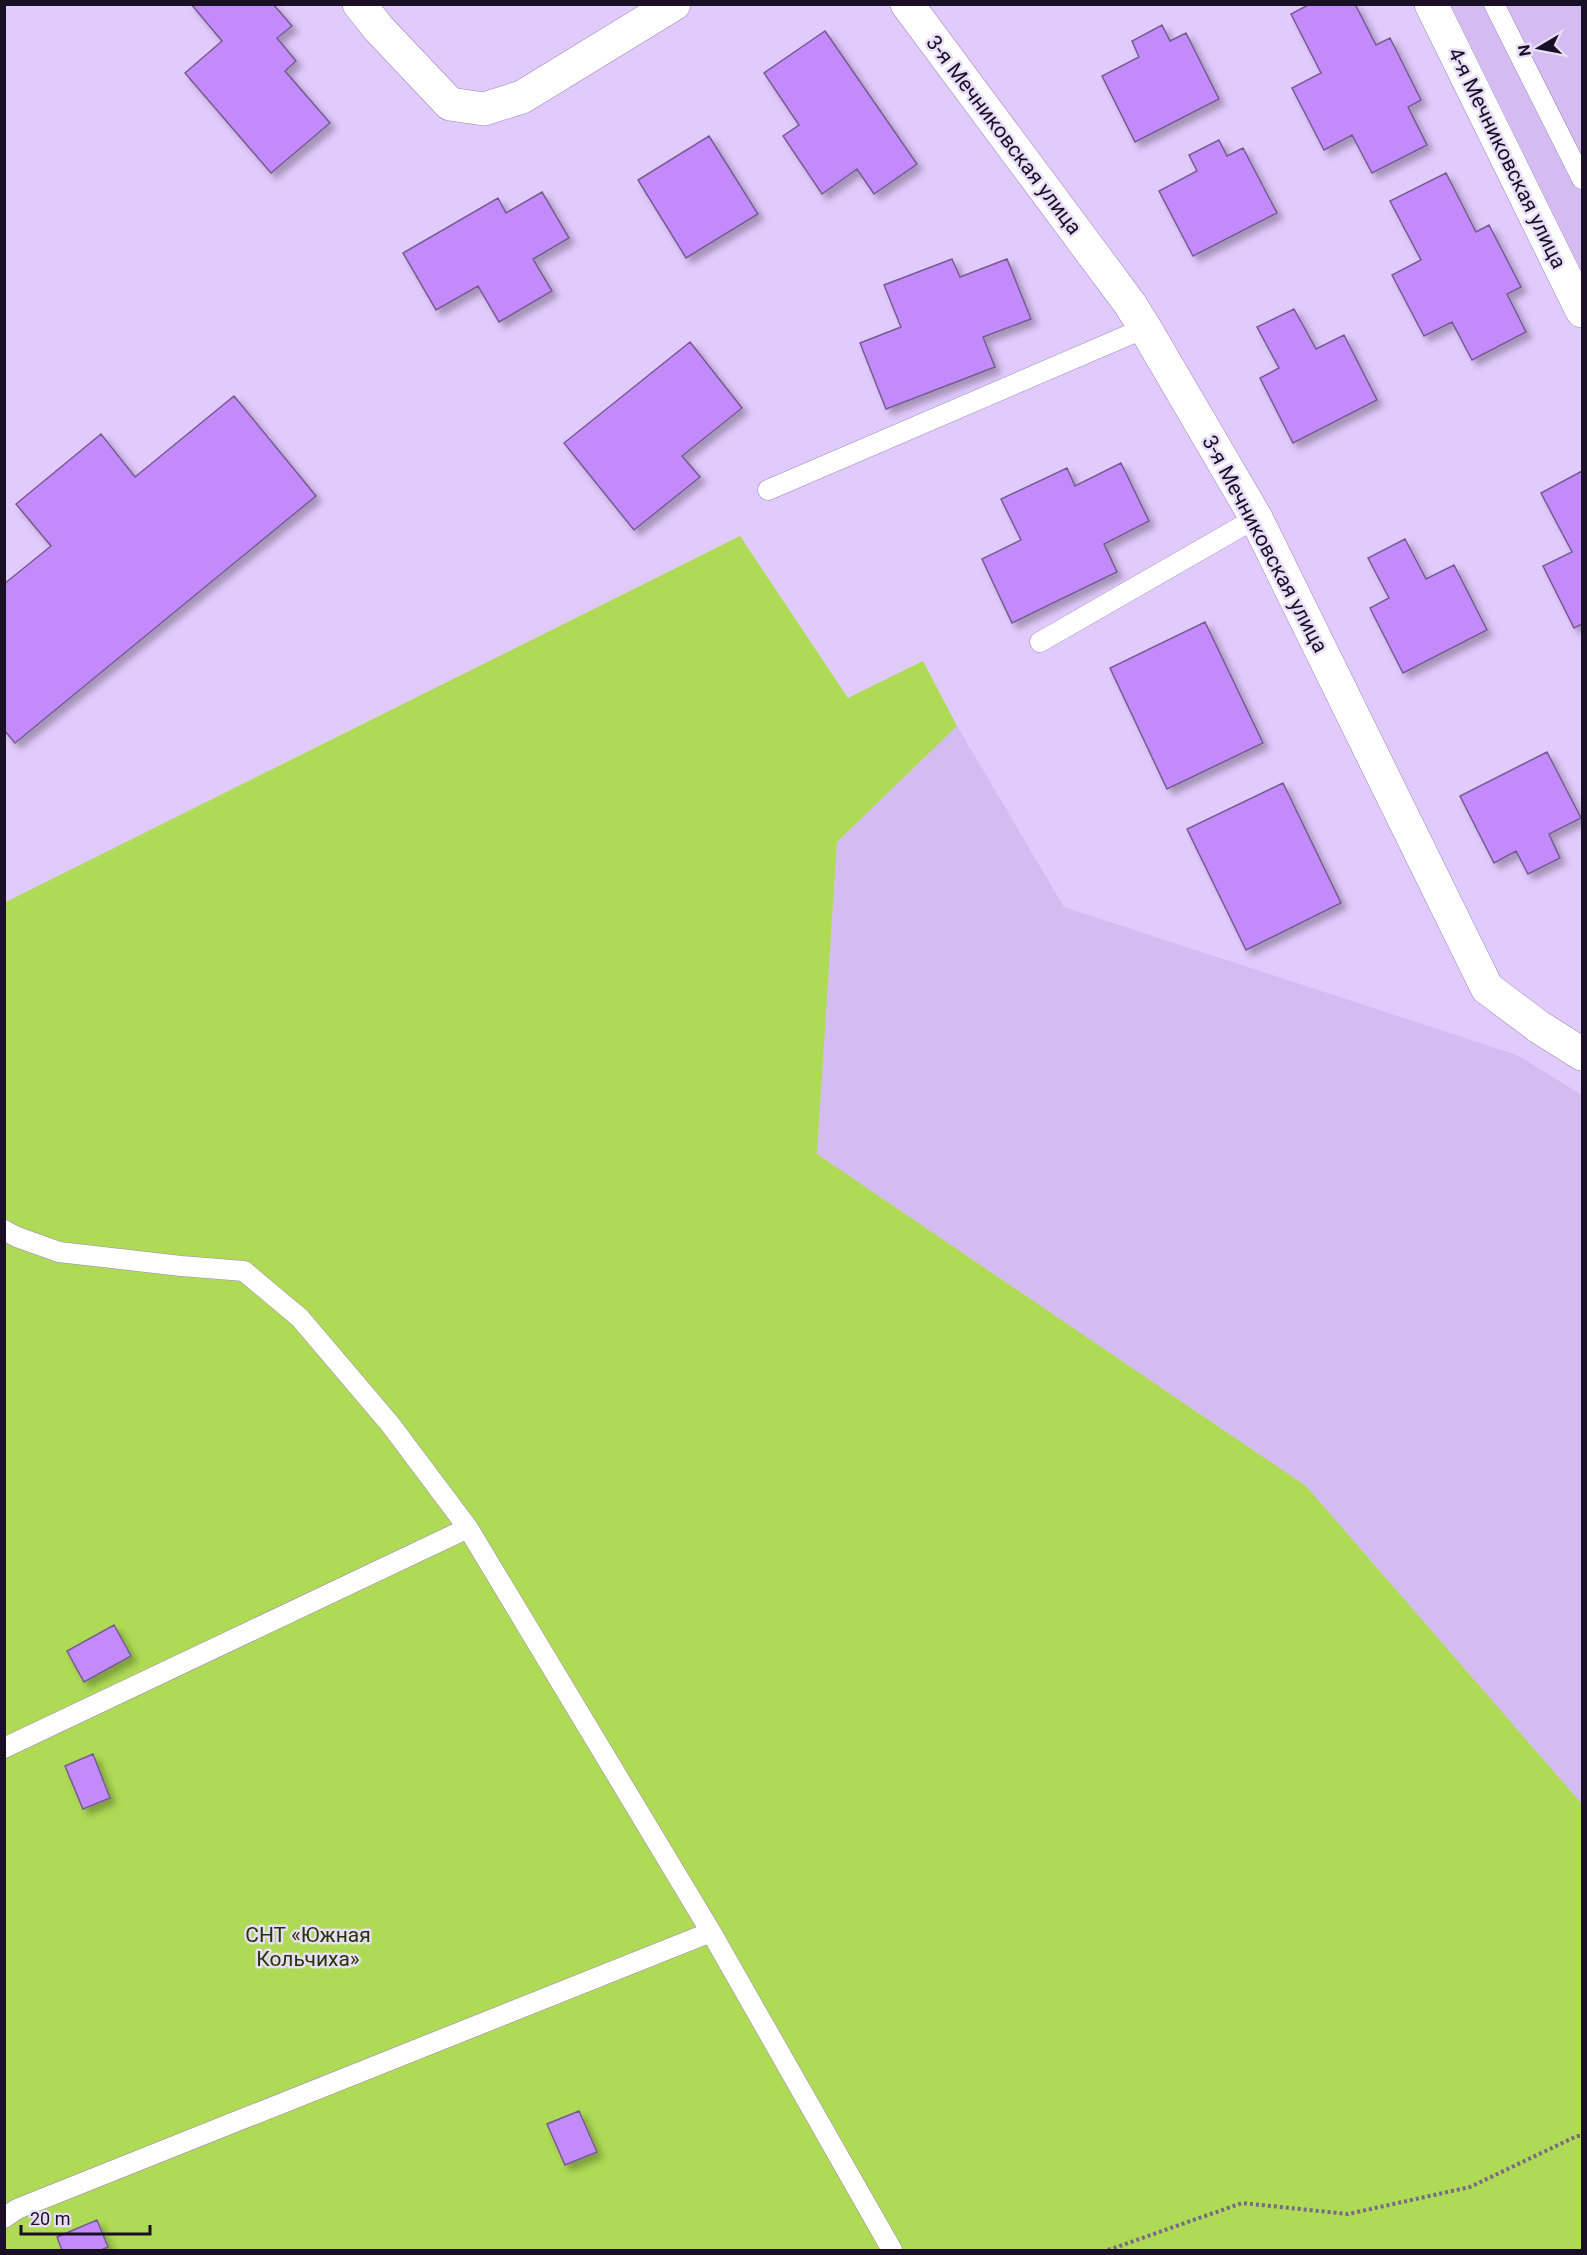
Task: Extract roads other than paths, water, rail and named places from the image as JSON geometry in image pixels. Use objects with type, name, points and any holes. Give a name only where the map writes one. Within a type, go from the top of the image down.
[{"type":"street","points":[[359,4],[379,29],[450,104],[484,109],[522,97],[674,4]]},
{"type":"street","name":"3-я Мечниковская улица","points":[[908,4],[1130,304],[1145,328],[1256,518],[1487,988],[1582,1054]]},
{"type":"street","name":"4-я Мечниковская улица","points":[[1431,4],[1582,311]]},
{"type":"lane","points":[[1494,4],[1582,179]]},
{"type":"lane","points":[[768,490],[1145,328]]},
{"type":"lane","points":[[1040,642],[1256,518]]},
{"type":"lane","points":[[4,1230],[59,1252],[244,1271],[300,1318],[390,1424],[468,1528],[711,1932],[892,2250]]},
{"type":"lane","points":[[4,1748],[468,1528]]},
{"type":"lane","points":[[4,2218],[28,2205],[711,1932]]},
{"type":"park label","name":"СНТ «Южная Кольчиха»","points":[[308,1947]]}]
